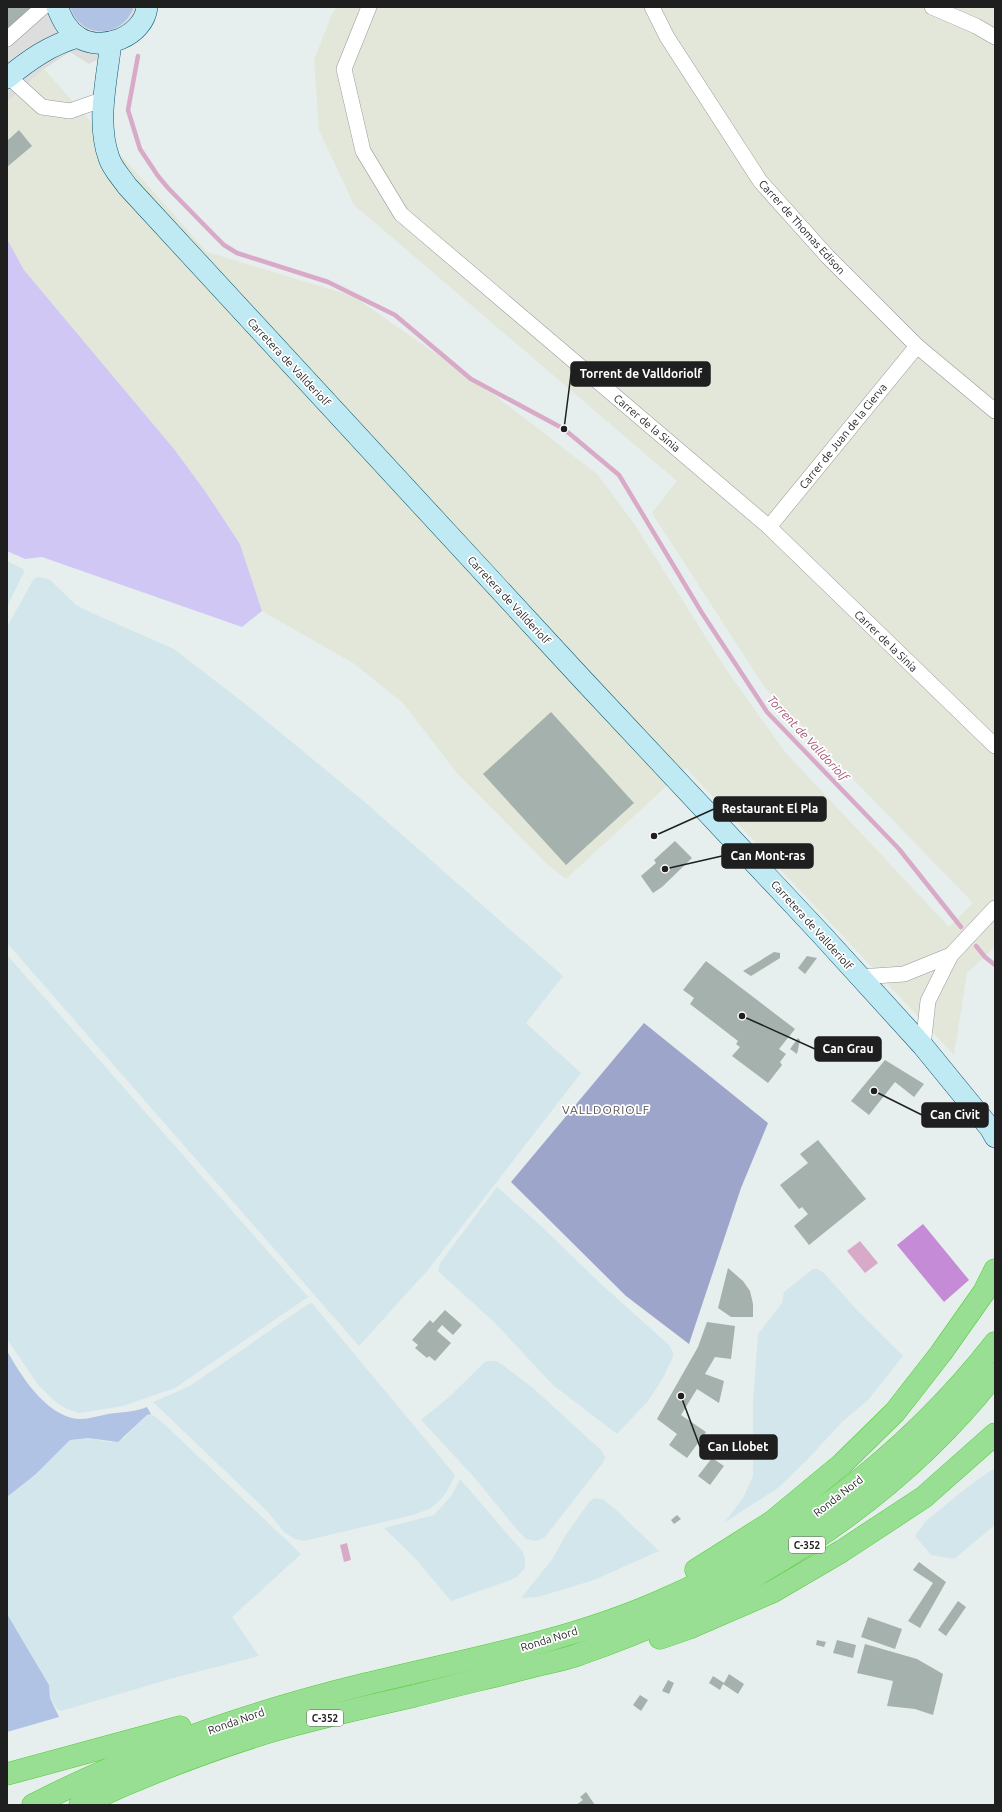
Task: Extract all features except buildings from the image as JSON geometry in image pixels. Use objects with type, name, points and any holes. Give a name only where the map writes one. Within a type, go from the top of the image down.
[{"type":"highway","points":[[605,1622],[646,1595],[688,1574],[772,1522],[842,1464],[900,1406],[941,1353],[984,1292],[995,1270]]},
{"type":"highway","name":"Ronda Nord","points":[[33,1805],[109,1769],[248,1716],[365,1684],[526,1646],[605,1622],[656,1603],[732,1566],[808,1519],[902,1445],[944,1402],[995,1343]]},
{"type":"highway","name":"Ronda Nord","points":[[80,1805],[183,1761],[270,1732],[578,1655],[683,1614],[754,1578],[808,1545],[868,1500],[913,1462],[976,1398],[995,1374]]},
{"type":"highway","points":[[578,1655],[609,1655],[689,1628],[772,1592],[842,1551],[924,1496],[995,1434]]},
{"type":"highway","points":[[7,1774],[225,1714],[248,1716]]},
{"type":"street","points":[[7,39],[43,7]]},
{"type":"street","points":[[56,7],[63,23],[78,37],[88,42],[111,42],[127,37],[140,24],[147,7]]},
{"type":"street","points":[[13,73],[47,36],[56,7]]},
{"type":"street","name":"Carrer de la Sinia","points":[[369,7],[344,69],[363,151],[401,214],[769,527],[995,746]]},
{"type":"street","name":"Carrer de Thomas Edison","points":[[652,7],[667,37],[760,181],[828,257],[917,346],[995,411]]},
{"type":"street","points":[[932,7],[976,26],[995,37]]},
{"type":"street","points":[[13,73],[58,42],[78,37]]},
{"type":"street","name":"Carretera de Vallderiolf","points":[[111,42],[104,99],[103,133],[109,159],[127,186],[923,1046],[993,1132]]},
{"type":"street","points":[[13,73],[42,107],[70,111],[104,99]]},
{"type":"street","name":"Carrer de Juan de la Cierva","points":[[769,527],[917,346]]},
{"type":"street","points":[[923,1046],[928,1001],[951,955],[995,908]]},
{"type":"street","points":[[859,977],[904,974],[951,955]]},
{"type":"shaded area","points":[[7,7],[156,7],[143,36],[89,64],[70,52],[44,69],[7,102]]},
{"type":"shaded area","points":[[70,7],[134,7],[121,25],[112,30],[102,31],[92,30],[83,26],[76,18]]},
{"type":"shaded area","points":[[337,7],[995,7],[995,947],[967,973],[954,1055],[686,768],[566,879],[546,863],[456,772],[403,703],[353,663],[262,611],[240,544],[205,491],[174,449],[24,270],[7,239],[7,102],[44,69],[207,252],[353,296],[488,390],[597,474],[633,522],[724,666],[784,751],[949,927],[973,903],[765,688],[652,513],[677,481],[354,205],[319,130],[314,60],[332,14]]},
{"type":"shaded area","points":[[7,239],[24,270],[174,449],[205,491],[240,544],[262,611],[242,627],[42,557],[25,559],[7,551]]},
{"type":"shaded area","points":[[7,561],[25,570],[7,607]]},
{"type":"shaded area","points":[[37,577],[49,579],[76,605],[174,649],[253,710],[367,804],[563,976],[526,1023],[581,1073],[426,1272],[359,1346],[7,943],[7,627],[33,580]]},
{"type":"shaded area","points":[[7,955],[308,1297],[175,1388],[123,1406],[80,1413],[67,1409],[57,1403],[38,1385],[7,1339]]},
{"type":"shaded area","points":[[644,1023],[768,1123],[741,1188],[689,1344],[626,1296],[511,1182]]},
{"type":"shaded area","points":[[497,1187],[669,1345],[673,1352],[673,1357],[663,1378],[648,1401],[617,1434],[553,1385],[495,1323],[438,1271],[440,1263]]},
{"type":"shaded area","points":[[923,1224],[969,1280],[944,1302],[897,1245]]},
{"type":"shaded area","points":[[860,1241],[878,1263],[865,1273],[847,1251]]},
{"type":"shaded area","points":[[813,1269],[818,1269],[824,1273],[856,1309],[903,1356],[868,1400],[842,1422],[808,1459],[778,1488],[724,1523],[743,1498],[753,1476],[753,1402],[758,1334],[782,1303],[784,1292]]},
{"type":"shaded area","points":[[312,1303],[455,1475],[446,1493],[429,1509],[413,1515],[304,1541],[295,1539],[284,1532],[269,1513],[153,1402],[190,1386],[308,1304]]},
{"type":"shaded area","points":[[7,1351],[26,1381],[42,1400],[61,1414],[77,1419],[86,1419],[108,1414],[133,1411],[147,1407],[151,1414],[147,1415],[118,1442],[88,1438],[70,1440],[36,1474],[7,1497]]},
{"type":"shaded area","points":[[486,1361],[496,1361],[533,1388],[602,1451],[605,1458],[602,1464],[545,1537],[536,1541],[526,1539],[519,1532],[473,1476],[421,1420],[450,1396]]},
{"type":"shaded area","points":[[151,1414],[161,1421],[301,1554],[232,1617],[259,1656],[177,1677],[61,1711],[57,1709],[50,1698],[49,1685],[7,1614],[7,1497],[36,1474],[70,1440],[88,1438],[110,1442],[124,1438],[147,1415]]},
{"type":"shaded area","points":[[995,1468],[995,1525],[954,1559],[931,1555],[915,1536],[925,1522],[970,1485]]},
{"type":"shaded area","points":[[460,1479],[523,1552],[525,1568],[518,1576],[511,1580],[451,1601],[415,1558],[384,1528],[434,1515],[452,1495]]},
{"type":"shaded area","points":[[595,1498],[602,1499],[616,1510],[659,1551],[594,1580],[538,1597],[521,1598],[551,1561],[567,1533],[590,1501]]},
{"type":"shaded area","points":[[347,1543],[351,1560],[344,1562],[340,1545]]},
{"type":"shaded area","points":[[7,1614],[49,1685],[50,1698],[59,1717],[7,1732]]},
{"type":"waterway","name":"Torrent de Valldoriolf","points":[[138,56],[128,110],[140,149],[168,188],[224,245],[237,253],[328,282],[395,315],[471,379],[564,429],[619,475],[702,613],[767,712],[899,849],[961,927]]},
{"type":"waterway","name":"Torrent de Valldoriolf","points":[[976,946],[985,957],[995,965]]},
{"type":"place","name":"Torrent de Valldoriolf","points":[[564,429]]},
{"type":"place","name":"Restaurant El Pla","points":[[654,836]]},
{"type":"place","name":"Can Mont-ras","points":[[665,869]]},
{"type":"place","name":"Can Grau","points":[[742,1016]]},
{"type":"place","name":"Can Civit","points":[[874,1091]]},
{"type":"place","name":"Can Llobet","points":[[681,1396]]},
{"type":"district","name":"VALLDORIOLF","points":[[606,1109]]}]
